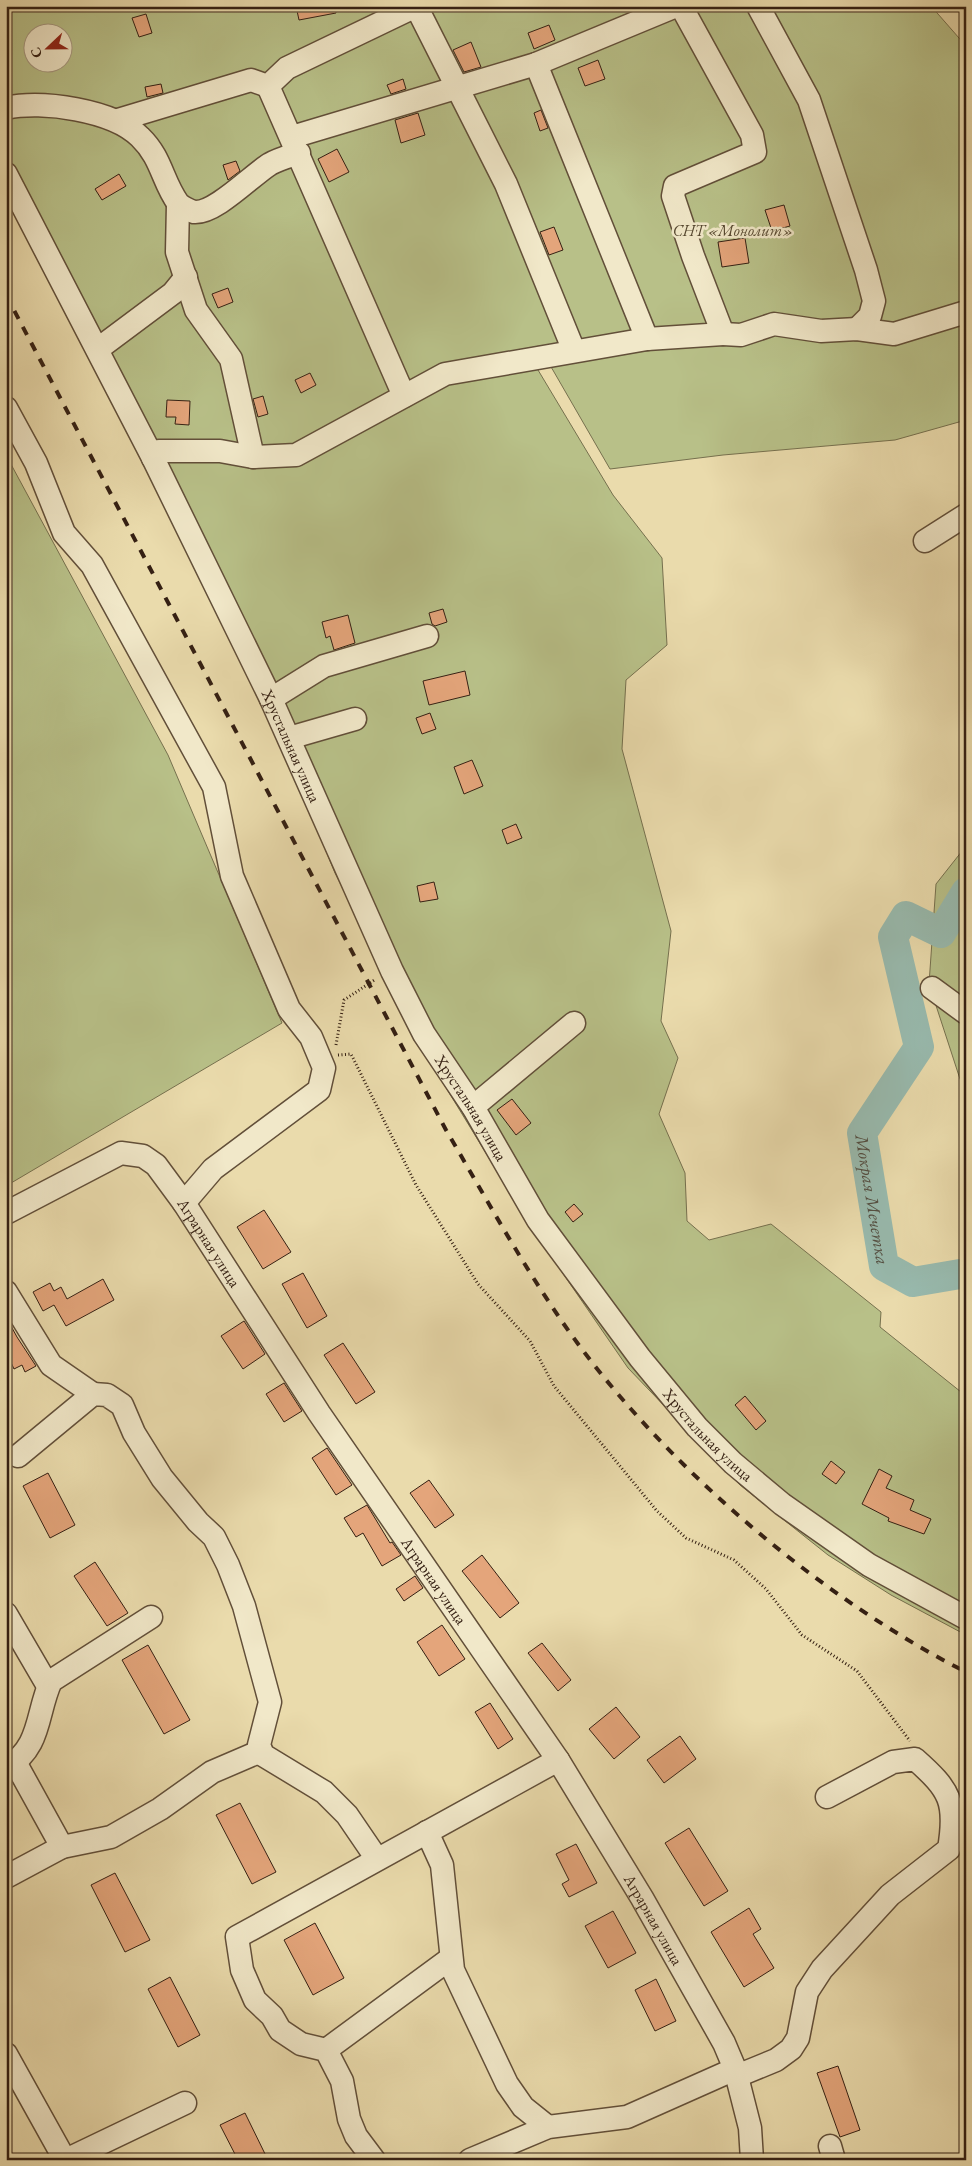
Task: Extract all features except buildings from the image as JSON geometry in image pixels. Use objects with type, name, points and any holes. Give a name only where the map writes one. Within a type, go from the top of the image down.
[{"type":"street","points":[[268,86],[287,68],[416,6],[506,184],[574,350]]},
{"type":"street","points":[[178,204],[194,212],[211,208],[295,145],[458,86],[536,64],[606,37],[676,6]]},
{"type":"street","points":[[681,6],[752,135],[755,152],[675,186],[673,196],[693,256],[723,334]]},
{"type":"street","points":[[758,6],[809,100],[866,270],[874,301],[870,316],[856,329]]},
{"type":"street","points":[[536,64],[647,339]]},
{"type":"street","points":[[118,120],[251,80],[268,86],[404,396]]},
{"type":"street","points":[[6,108],[34,105],[75,110],[118,120],[140,136],[156,156],[178,204],[177,252],[196,310],[231,359],[253,457]]},
{"type":"street","name":"Хрустальная улица","points":[[6,174],[83,325],[98,349],[271,699],[328,831],[392,971],[424,1034],[473,1107],[538,1220],[640,1358],[697,1427],[733,1463],[790,1509],[869,1565],[966,1618]]},
{"type":"street","points":[[98,349],[173,293],[186,277]]},
{"type":"street","points":[[153,458],[159,451],[220,451],[253,457],[296,455],[445,374],[574,350],[647,339],[723,334],[741,335],[774,324],[821,331],[856,329],[894,334],[966,312]]},
{"type":"street","points":[[6,408],[36,463],[64,533],[92,565],[214,787],[232,876],[289,1009],[311,1037],[324,1068],[319,1090],[213,1169],[184,1203]]},
{"type":"street","points":[[925,541],[966,515]]},
{"type":"street","points":[[271,699],[324,666],[427,636]]},
{"type":"street","points":[[289,738],[355,719]]},
{"type":"street","points":[[932,988],[966,1013]]},
{"type":"street","points":[[473,1107],[574,1024]]},
{"type":"street","name":"Аграрная улица","points":[[6,1213],[122,1153],[143,1156],[156,1165],[184,1203],[319,1413],[558,1760],[642,1898],[724,2043],[736,2073],[750,2128],[752,2160]]},
{"type":"street","points":[[6,1292],[51,1364],[93,1394],[107,1395],[122,1406],[134,1433],[162,1478],[198,1522],[214,1537],[228,1565],[258,1656],[270,1702],[259,1745],[263,1756],[324,1792],[347,1815],[377,1859]]},
{"type":"street","points":[[18,1456],[93,1394]]},
{"type":"street","points":[[6,1614],[48,1686]]},
{"type":"street","points":[[62,1847],[11,1765],[21,1759],[32,1741],[50,1680],[151,1617]]},
{"type":"street","points":[[6,1877],[62,1847],[111,1837],[160,1809],[212,1772],[261,1751]]},
{"type":"street","points":[[470,2160],[548,2127],[627,2117],[736,2073],[776,2060],[791,2049],[798,2038],[807,1992],[822,1970],[890,1895],[949,1849],[953,1825],[950,1798],[936,1778],[915,1759],[894,1762],[826,1796]]},
{"type":"street","points":[[451,1958],[326,2050],[300,2044],[280,2030],[272,2016],[255,2000],[242,1970],[237,1937],[558,1760]]},
{"type":"street","points":[[427,1832],[442,1865],[453,1970],[507,2084],[523,2107],[548,2127]]},
{"type":"street","points":[[326,2050],[342,2081],[349,2120],[356,2136],[374,2160]]},
{"type":"street","points":[[6,2054],[61,2158],[185,2103]]},
{"type":"path","points":[[319,1056],[336,1046],[344,1000],[367,983],[392,971]]},
{"type":"path","points":[[319,1056],[351,1054],[416,1185],[478,1284],[530,1341],[554,1386],[657,1511],[686,1538],[734,1560],[766,1589],[802,1635],[857,1671],[912,1744]]},
{"type":"green space","name":"СНТ «Монолит»","points":[[6,6],[931,6],[966,46],[966,420],[895,440],[723,455],[610,469],[539,346],[456,363],[292,446],[152,443],[6,159]]},
{"type":"green space","points":[[532,360],[613,495],[662,558],[667,645],[626,680],[622,749],[671,931],[661,1021],[678,1058],[659,1114],[685,1173],[687,1221],[709,1240],[771,1224],[881,1312],[880,1327],[966,1396],[966,1635],[891,1595],[828,1555],[740,1485],[628,1368],[533,1230],[437,1073],[335,873],[164,454],[295,458],[444,379]]},
{"type":"green space","points":[[6,455],[168,755],[282,1023],[6,1186]]},
{"type":"green space","points":[[966,846],[966,1089],[960,1079],[929,984],[936,884]]},
{"type":"waterway","name":"Мокрая Мечетка","points":[[966,892],[941,933],[906,916],[893,937],[919,1047],[862,1133],[884,1266],[913,1282],[966,1273]]},
{"type":"railway","points":[[6,295],[446,1130],[515,1248],[559,1317],[597,1369],[641,1420],[741,1518],[796,1563],[852,1604],[909,1641],[966,1672]]}]
